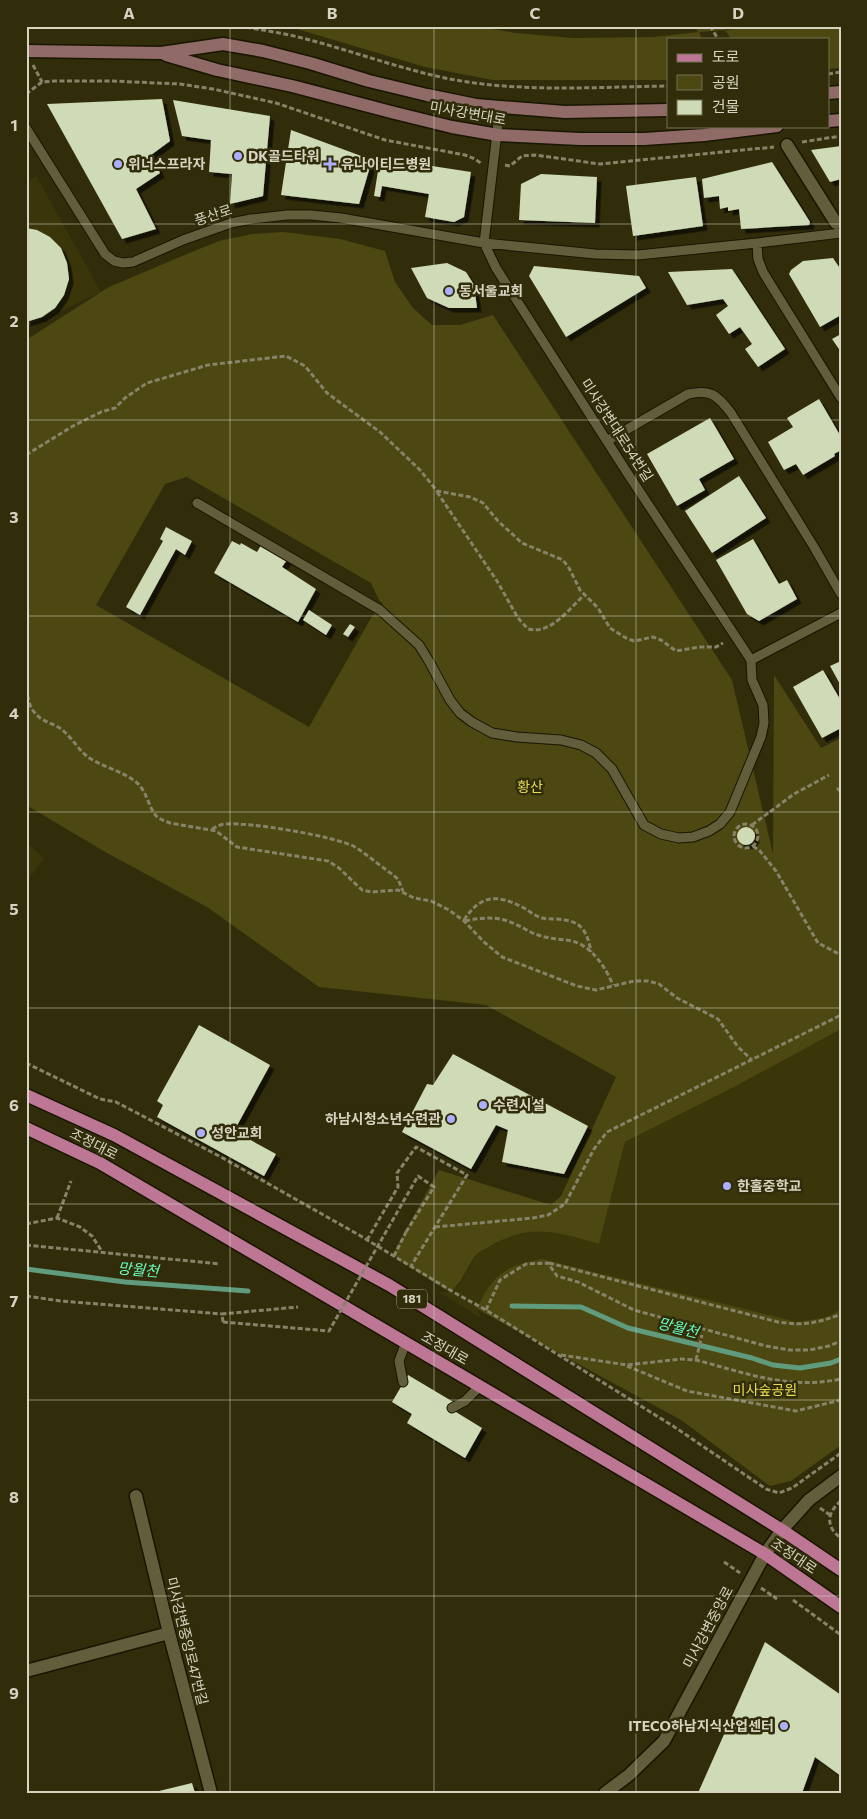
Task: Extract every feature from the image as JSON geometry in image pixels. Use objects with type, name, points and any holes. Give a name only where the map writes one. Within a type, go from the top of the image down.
[{"type":"main road","name":"미사강변대로","points":[[26,51],[162,53],[223,44],[263,51],[369,81],[476,105],[565,112],[667,110]]},
{"type":"main road","name":"미사강변대로","points":[[162,53],[217,70],[292,86],[452,127],[498,135],[644,140],[761,128]]},
{"type":"main road","name":"조정대로","points":[[26,1096],[114,1135],[389,1286],[782,1530],[841,1570]]},
{"type":"main road","name":"조정대로","points":[[26,1128],[100,1163],[406,1342],[765,1554],[841,1607]]},
{"type":"street","points":[[787,145],[838,228]]},
{"type":"street","name":"미사강변중앙로","points":[[605,1793],[629,1775],[664,1741],[765,1554],[782,1530],[809,1500],[841,1476]]},
{"type":"street","name":"미사강변중앙로47번길","points":[[136,1496],[169,1633],[211,1793]]},
{"type":"street","points":[[26,1671],[169,1633]]},
{"type":"lane","points":[[500,107],[484,243],[595,254],[638,255],[757,243],[838,228]]},
{"type":"lane","name":"풍산로","points":[[26,128],[106,254],[114,261],[123,263],[133,262],[194,236],[231,223],[287,215],[341,218],[484,243]]},
{"type":"lane","name":"미사강변대로54번길","points":[[484,243],[496,268],[751,660]]},
{"type":"lane","points":[[757,243],[758,259],[763,272],[841,398]]},
{"type":"lane","points":[[607,441],[688,394],[701,391],[713,394],[722,401],[731,413],[841,594]]},
{"type":"lane","points":[[197,503],[380,610],[419,645],[450,700],[460,713],[472,722],[492,733],[560,740],[596,753],[612,769],[644,825],[661,834],[679,838],[693,837],[709,831],[720,824],[730,812],[758,746],[764,723],[763,705],[752,680],[751,660],[841,614]]},
{"type":"lane","points":[[404,1382],[399,1361],[406,1342]]},
{"type":"lane","points":[[452,1408],[465,1401],[480,1386]]},
{"type":"path","points":[[239,26],[304,38],[395,66],[445,78],[493,85],[535,88],[667,86]]},
{"type":"path","points":[[710,26],[717,38]]},
{"type":"path","points":[[26,94],[42,82],[54,81],[180,84],[213,89],[276,103],[385,140],[465,155],[475,159],[480,164]]},
{"type":"path","points":[[510,166],[522,156],[535,155],[600,164],[761,149],[841,136]]},
{"type":"path","points":[[26,455],[73,426],[101,412],[115,408],[125,398],[147,383],[208,365],[252,358],[286,356],[305,366],[327,393],[380,432],[420,470],[437,491],[518,618],[528,629],[538,630],[551,625],[584,595]]},
{"type":"path","points":[[437,491],[470,497],[484,503],[498,521],[522,543],[558,558],[566,564],[584,595],[598,608],[610,628],[630,640],[638,641],[653,637],[676,650],[716,647],[723,643]]},
{"type":"path","points":[[26,688],[30,706],[34,713],[62,730],[90,759],[118,770],[136,782],[141,787],[158,818],[170,823],[220,833],[237,847],[328,861],[339,868],[366,892],[393,890],[404,892],[414,898],[431,901],[449,910],[464,921],[502,957],[590,990],[625,982],[648,981],[659,984],[677,998],[718,1019],[738,1047],[752,1060]]},
{"type":"path","points":[[752,825],[794,794],[829,775]]},
{"type":"path","points":[[837,788],[841,792]]},
{"type":"path","points":[[211,830],[222,824],[246,824],[342,842],[354,847],[392,874],[398,880],[404,892]]},
{"type":"path","points":[[753,846],[758,836],[756,830],[752,825],[740,826],[736,830],[734,839],[736,843],[744,848],[753,846],[760,851],[779,876],[818,943],[841,955]]},
{"type":"path","points":[[464,921],[475,906],[483,900],[499,898],[523,907],[536,916],[545,919],[573,921],[587,938],[591,952]]},
{"type":"path","points":[[464,921],[480,917],[503,919],[539,936],[575,942],[591,952],[602,965],[614,985]]},
{"type":"path","points":[[435,1227],[548,1215],[565,1204],[594,1149],[607,1132],[841,1015]]},
{"type":"path","points":[[26,1063],[100,1099],[116,1102],[221,1157],[367,1240],[558,1354],[673,1426],[772,1492],[778,1493],[792,1488],[841,1453]]},
{"type":"path","points":[[367,1240],[398,1187],[397,1173],[416,1147],[467,1175],[410,1266]]},
{"type":"path","points":[[222,1314],[224,1322],[329,1331],[418,1176],[434,1187],[406,1232],[394,1256]]},
{"type":"path","points":[[58,1218],[71,1181]]},
{"type":"path","points":[[26,1224],[58,1218],[80,1227],[92,1236],[103,1253]]},
{"type":"path","points":[[26,1245],[220,1264]]},
{"type":"path","points":[[486,1310],[500,1280],[526,1264],[548,1263],[778,1322],[797,1325],[824,1320],[841,1314]]},
{"type":"path","points":[[548,1263],[557,1276],[578,1282],[634,1310],[766,1346],[790,1350],[809,1350],[829,1346],[841,1341]]},
{"type":"path","points":[[26,1296],[222,1314],[298,1307]]},
{"type":"path","points":[[696,1360],[702,1335]]},
{"type":"path","points":[[558,1354],[627,1365],[687,1391],[796,1411],[841,1400]]},
{"type":"path","points":[[627,1365],[681,1359],[696,1360],[784,1382],[824,1383],[841,1379]]},
{"type":"path","points":[[841,1501],[832,1509],[829,1520],[832,1531],[841,1538]]},
{"type":"path","points":[[793,1600],[841,1634]]},
{"type":"shaded area","points":[[36,176],[101,292],[26,327],[26,182]]},
{"type":"shaded area","points":[[26,842],[44,858],[26,883]]},
{"type":"shaded area","name":"한홀중학교","points":[[841,1029],[841,1309],[828,1317],[797,1322],[542,1259],[482,1298],[477,1309],[481,1318],[439,1292],[450,1292],[459,1285],[477,1254],[505,1238],[535,1230],[564,1233],[599,1244],[625,1142],[736,1086]]},
{"type":"green space","points":[[280,26],[475,26],[516,33],[573,38],[653,37],[698,32],[695,26],[723,26],[726,30],[759,26],[841,26],[841,68],[830,69],[830,38],[730,38],[725,30],[699,32],[702,38],[667,38],[667,80],[493,80],[425,67],[297,29]]},
{"type":"green space","name":"황산","points":[[283,232],[340,239],[385,251],[395,282],[413,308],[432,325],[460,325],[493,315],[732,680],[773,854],[774,675],[821,748],[841,738],[841,1029],[736,1086],[625,1142],[599,1244],[557,1233],[545,1232],[519,1234],[506,1238],[476,1255],[458,1284],[450,1292],[397,1259],[394,1253],[439,1170],[551,1205],[561,1196],[616,1077],[486,1005],[319,987],[207,907],[107,853],[26,805],[26,340],[109,287],[219,241],[252,234]],"holes":[[[187,477],[371,583],[383,604],[371,618],[309,727],[96,605],[165,484]]]},
{"type":"green space","name":"미사숲공원","points":[[542,1259],[797,1322],[828,1317],[841,1309],[841,1445],[791,1481],[770,1486],[681,1420],[477,1309],[488,1288],[501,1274],[518,1265]]},
{"type":"building","name":"위너스프라자","points":[[162,99],[170,141],[151,155],[160,173],[136,189],[156,229],[122,239],[47,104]]},
{"type":"building","name":"DK골드타워","points":[[173,100],[270,116],[263,196],[230,204],[232,174],[209,172],[211,140],[182,136]]},
{"type":"building","points":[[291,130],[372,160],[359,204],[281,195]]},
{"type":"building","points":[[841,146],[841,179],[830,182],[811,150]]},
{"type":"building","points":[[380,158],[471,172],[464,217],[454,222],[425,217],[429,194],[382,186],[380,197],[374,196]]},
{"type":"building","points":[[772,162],[810,222],[809,225],[741,229],[739,209],[728,211],[728,207],[720,209],[719,196],[704,198],[702,179]]},
{"type":"building","points":[[541,174],[597,177],[595,223],[519,220],[521,184]]},
{"type":"building","points":[[696,177],[703,226],[633,236],[626,186]]},
{"type":"building","points":[[26,228],[37,230],[50,237],[61,248],[67,263],[69,279],[64,295],[55,308],[42,317],[26,322]]},
{"type":"building","points":[[833,258],[841,270],[841,315],[820,327],[789,274],[791,270],[803,261]]},
{"type":"building","name":"동서울교회","points":[[447,263],[466,272],[474,285],[477,308],[449,308],[427,298],[411,268]]},
{"type":"building","points":[[534,266],[639,276],[646,288],[566,337],[529,276]]},
{"type":"building","points":[[732,269],[785,349],[758,367],[745,349],[752,344],[740,327],[729,334],[716,315],[728,306],[723,299],[687,305],[668,272]]},
{"type":"building","points":[[841,334],[841,352],[832,339]]},
{"type":"building","points":[[819,399],[841,437],[841,450],[834,454],[835,456],[803,475],[796,464],[784,470],[768,442],[793,427],[787,418]]},
{"type":"building","points":[[710,418],[734,459],[699,479],[705,490],[677,506],[647,454]]},
{"type":"building","points":[[739,476],[766,518],[712,553],[685,511]]},
{"type":"building","points":[[166,527],[192,541],[185,555],[176,549],[140,615],[126,607],[163,541],[160,539]]},
{"type":"building","points":[[753,539],[779,584],[787,580],[797,599],[759,621],[747,614],[716,560]]},
{"type":"building","points":[[232,541],[240,545],[241,543],[257,552],[263,542],[289,557],[282,567],[316,589],[298,622],[214,573]]},
{"type":"building","points":[[309,610],[332,625],[326,635],[303,620]]},
{"type":"building","points":[[350,624],[355,627],[348,637],[343,634]]},
{"type":"building","points":[[841,661],[841,686],[830,666]]},
{"type":"building","points":[[823,670],[841,701],[841,728],[822,738],[793,687]]},
{"type":"building","points":[[742,827],[750,827],[755,832],[753,843],[742,845],[737,840],[737,832]]},
{"type":"building","points":[[199,1025],[270,1065],[234,1131],[276,1154],[264,1176],[157,1117],[163,1105],[157,1101]]},
{"type":"building","name":"수련시설","points":[[453,1054],[588,1126],[564,1174],[502,1162],[508,1130],[496,1125],[471,1169],[402,1132],[427,1084],[433,1085]]},
{"type":"building","points":[[408,1375],[455,1403],[451,1409],[482,1428],[465,1458],[407,1423],[412,1414],[392,1402]]},
{"type":"building","name":"ITECO하남지식산업센터","points":[[765,1642],[841,1695],[841,1776],[815,1757],[802,1793],[698,1793]]},
{"type":"building","points":[[192,1783],[195,1793],[155,1793],[155,1792]]},
{"type":"waterway","name":"망월천","points":[[26,1269],[125,1282],[248,1291]]},
{"type":"waterway","name":"망월천","points":[[512,1306],[581,1307],[628,1328],[752,1358],[773,1365],[800,1368],[831,1363],[841,1359]]},
{"type":"place","name":"DK골드타워","points":[[238,156]]},
{"type":"place","name":"위너스프라자","points":[[118,164]]},
{"type":"place","name":"유나이티드병원","points":[[330,164]]},
{"type":"place","name":"동서울교회","points":[[449,291]]},
{"type":"place","name":"수련시설","points":[[483,1105]]},
{"type":"place","name":"하남시청소년수련관","points":[[451,1119]]},
{"type":"place","name":"성안교회","points":[[201,1133]]},
{"type":"place","name":"한홀중학교","points":[[727,1186]]},
{"type":"place","name":"ITECO하남지식산업센터","points":[[784,1726]]}]
